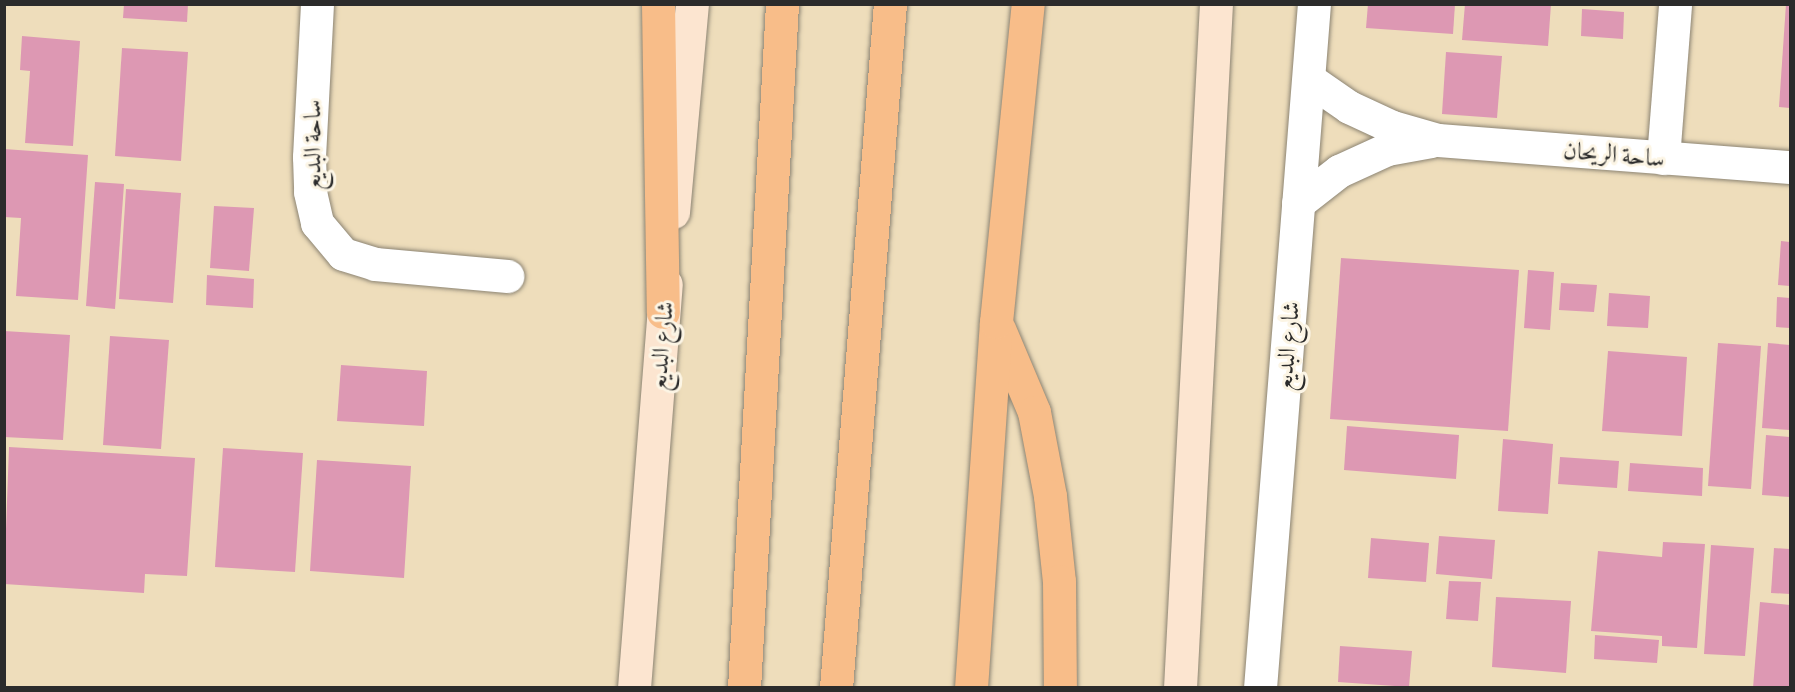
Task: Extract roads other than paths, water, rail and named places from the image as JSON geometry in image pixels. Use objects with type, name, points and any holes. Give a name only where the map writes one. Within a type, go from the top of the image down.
[{"type":"highway","points":[[658,4],[663,312]]},
{"type":"highway","points":[[744,687],[782,4]]},
{"type":"highway","points":[[836,687],[890,4]]},
{"type":"highway","points":[[971,687],[996,322],[1028,4]]},
{"type":"highway","points":[[996,322],[1034,412],[1050,496],[1059,581],[1060,687]]},
{"type":"main road","name":"شارع البديع","points":[[634,687],[663,312],[692,4]]},
{"type":"main road","points":[[1180,687],[1216,4]]},
{"type":"street","name":"ساحة البديع","points":[[317,4],[309,157],[310,192],[317,223],[343,254],[375,264],[507,276]]},
{"type":"street","name":"شارع البديع","points":[[1260,687],[1298,203],[1310,80],[1314,4]]},
{"type":"street","points":[[1663,158],[1675,4]]},
{"type":"street","name":"ساحة الريحان","points":[[1310,80],[1349,107],[1392,127],[1438,140],[1791,167]]},
{"type":"street","name":"ساحة الريحان","points":[[1298,203],[1339,171],[1387,149],[1438,140]]}]
